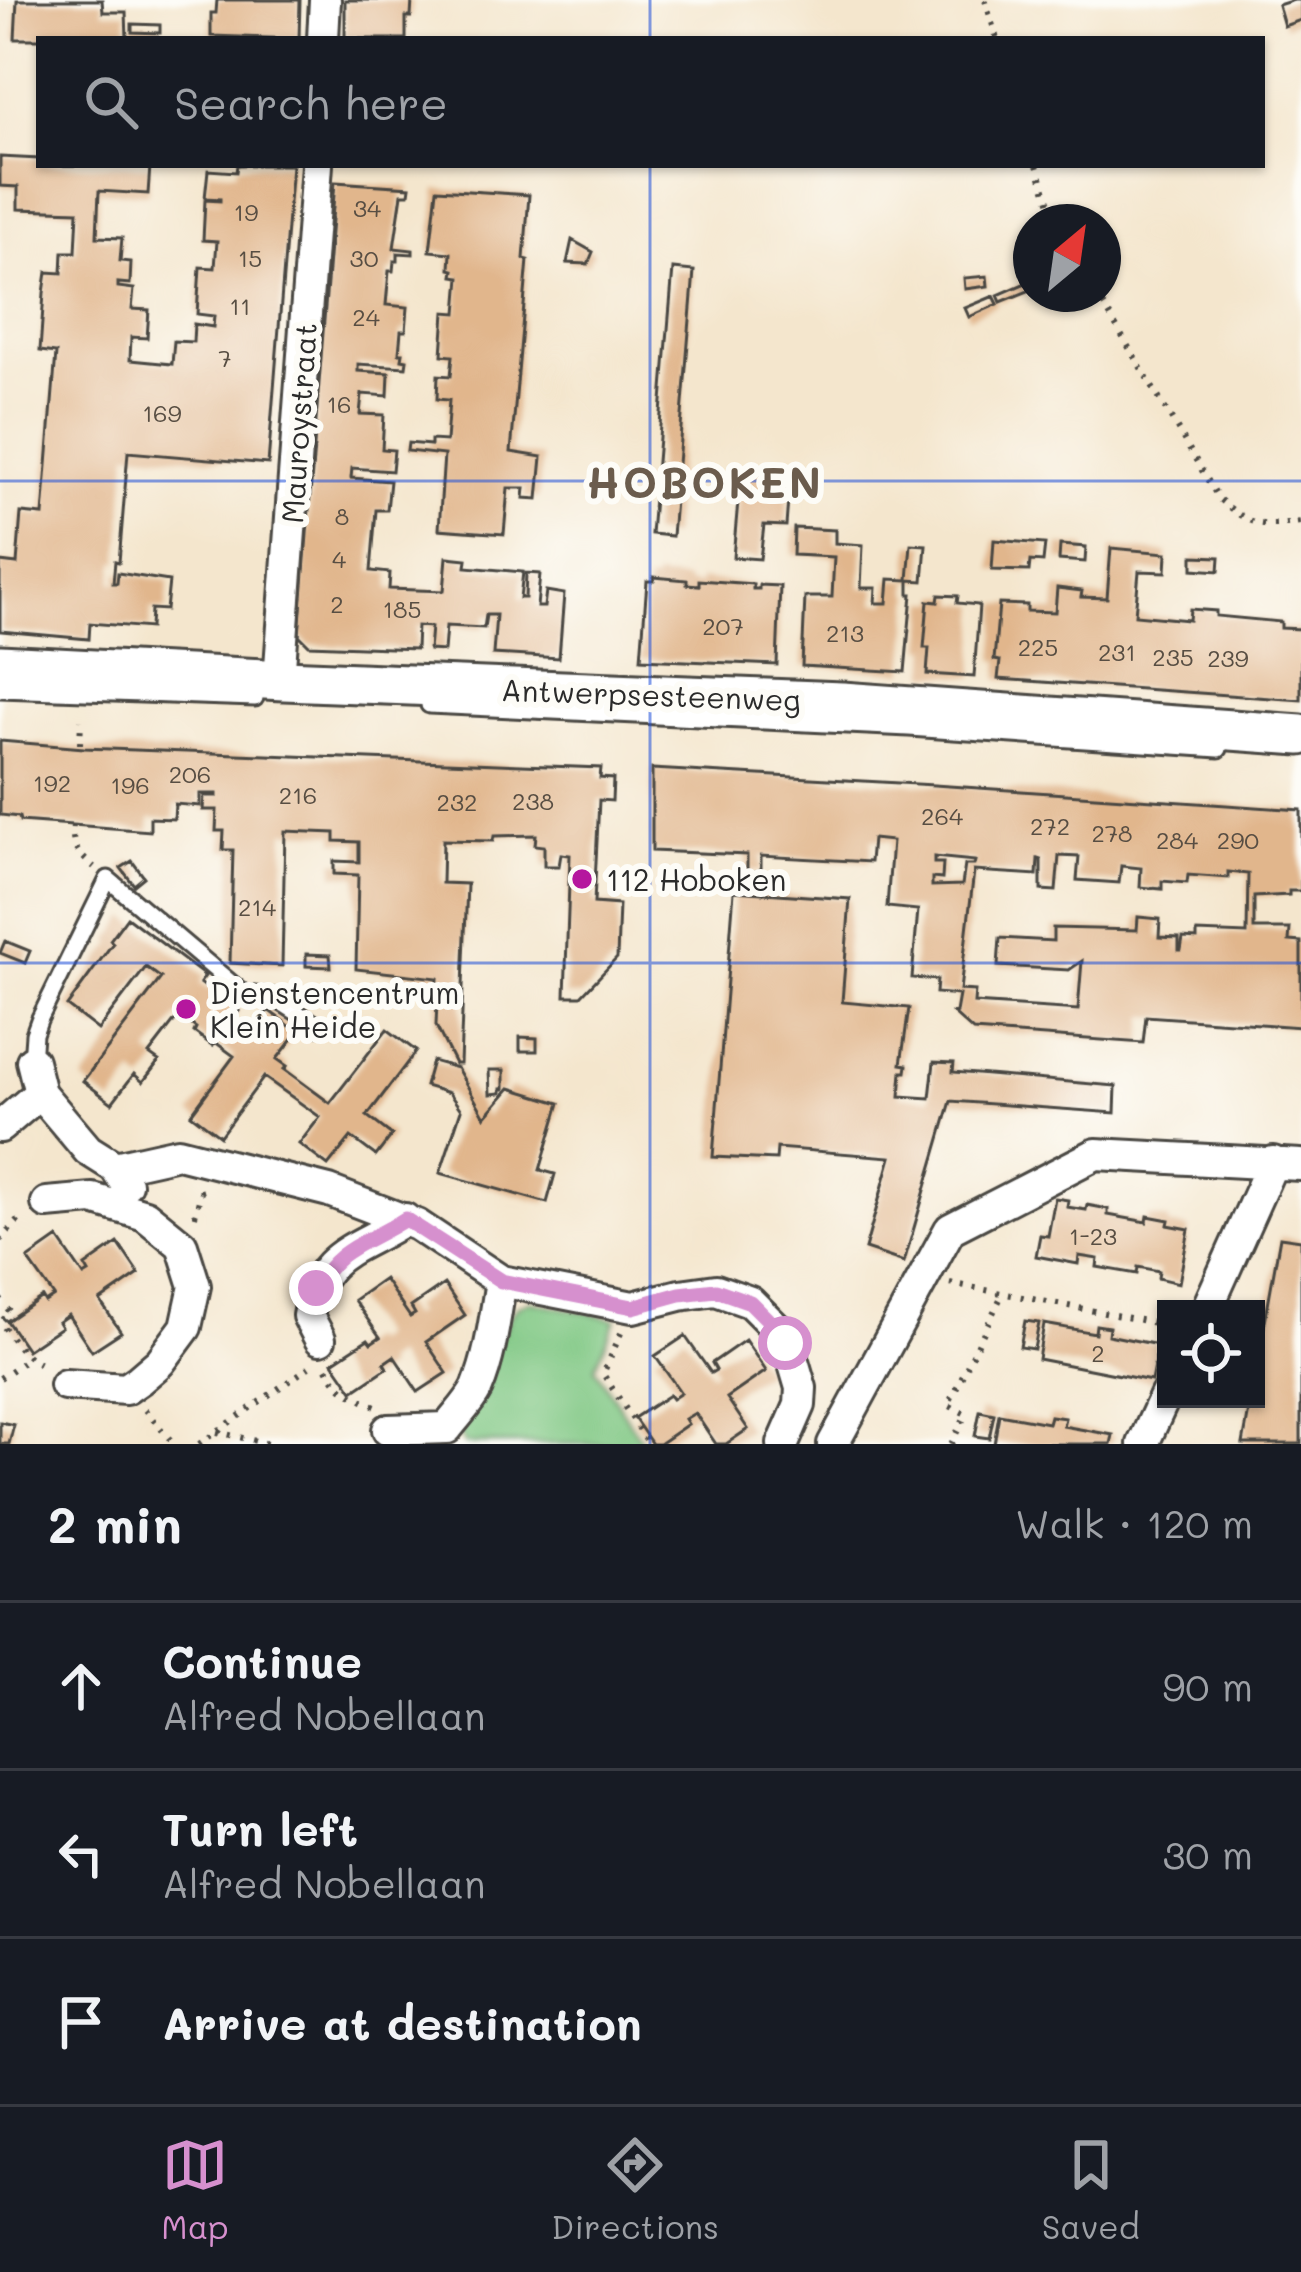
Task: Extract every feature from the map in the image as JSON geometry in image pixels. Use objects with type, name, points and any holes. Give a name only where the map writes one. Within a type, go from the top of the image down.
[{"type":"street","points":[[323,36],[325,0]]},
{"type":"street","name":"Mauroystraat","points":[[270,689],[317,168]]},
{"type":"street","name":"Antwerpsesteenweg","points":[[0,665],[270,689],[842,702],[1301,735]]},
{"type":"street","points":[[32,1061],[40,1093],[88,1150],[115,1167],[145,1215],[182,1245],[195,1286],[186,1328],[152,1370],[126,1389],[64,1385]]},
{"type":"street","points":[[0,1127],[40,1093]]},
{"type":"street","points":[[115,1167],[178,1153],[329,1191],[405,1219],[501,1281],[633,1307],[716,1290],[750,1302],[779,1331],[801,1388],[800,1405],[783,1444]]},
{"type":"street","points":[[833,1444],[950,1229],[1096,1154],[1287,1164],[1212,1300]]},
{"type":"street","points":[[47,1203],[93,1199],[145,1215]]},
{"type":"street","points":[[320,1340],[308,1316],[327,1267],[344,1251],[405,1219]]},
{"type":"street","points":[[388,1430],[447,1428],[456,1417],[476,1390],[491,1341],[501,1281]]},
{"type":"street","points":[[1143,1444],[1160,1408]]},
{"type":"lane","points":[[0,688],[270,689]]},
{"type":"lane","points":[[402,704],[1232,749]]},
{"type":"lane","points":[[32,1061],[39,1019],[108,879],[244,994],[273,997],[318,1026]]},
{"type":"path","points":[[985,0],[997,36]]},
{"type":"path","points":[[1038,168],[1050,204]]},
{"type":"path","points":[[1108,312],[1220,499],[1240,516],[1264,527],[1301,522]]},
{"type":"path","points":[[80,744],[81,720]]},
{"type":"path","points":[[73,825],[75,850],[108,879]]},
{"type":"path","points":[[923,1278],[1157,1323]]},
{"type":"path","points":[[950,1444],[966,1414],[949,1405],[1003,1293]]},
{"type":"path","points":[[0,1299],[10,1312],[1,1322],[28,1358],[0,1378]]},
{"type":"path","points":[[633,1307],[603,1374],[649,1444]]},
{"type":"path","points":[[199,1444],[322,1359],[344,1390],[357,1399],[395,1410],[388,1430]]},
{"type":"path","points":[[126,1389],[174,1444]]},
{"type":"path","points":[[217,1432],[269,1444]]},
{"type":"green space","points":[[530,1301],[616,1319],[595,1368],[644,1444],[464,1444],[457,1430],[511,1314]]},
{"type":"building","points":[[17,0],[102,0],[103,12],[126,12],[127,36],[15,39]]},
{"type":"building","points":[[217,0],[300,0],[299,36],[211,36],[211,13],[216,13]]},
{"type":"building","points":[[345,0],[412,0],[406,36],[345,36]]},
{"type":"building","points":[[1301,0],[1301,20],[1284,26],[1278,5]]},
{"type":"building","points":[[132,24],[160,25],[160,33],[132,32]]},
{"type":"building","points":[[0,157],[36,159],[36,168],[150,168],[148,194],[99,191],[97,237],[122,238],[120,261],[131,262],[130,284],[118,283],[118,287],[134,289],[132,309],[149,310],[147,338],[131,337],[130,360],[172,364],[174,341],[193,342],[194,324],[213,327],[214,316],[197,314],[200,267],[215,268],[217,241],[203,240],[205,200],[220,201],[205,198],[208,170],[292,168],[268,464],[128,452],[113,583],[118,573],[169,581],[166,610],[151,609],[150,628],[90,623],[89,639],[0,631],[0,562],[17,564],[21,513],[43,515],[56,353],[40,351],[44,293],[47,272],[62,273],[63,252],[76,252],[78,211],[18,209],[18,187],[0,186]]},
{"type":"building","points":[[335,182],[410,187],[409,194],[402,194],[394,248],[413,250],[413,254],[398,253],[389,271],[386,305],[408,307],[399,353],[407,360],[406,367],[358,364],[358,371],[389,373],[388,396],[362,394],[360,414],[384,415],[382,449],[394,450],[392,471],[352,468],[351,478],[390,481],[387,510],[376,510],[371,571],[390,573],[389,589],[444,591],[447,557],[467,559],[466,567],[523,572],[520,598],[525,598],[526,573],[540,574],[537,607],[544,607],[546,591],[564,594],[559,658],[493,654],[496,615],[486,615],[484,628],[446,626],[444,651],[429,650],[431,627],[417,626],[416,649],[309,645],[299,635]]},
{"type":"building","points":[[437,189],[529,195],[511,452],[542,457],[538,499],[524,498],[525,488],[508,488],[504,534],[439,529],[444,455],[407,451],[408,443],[446,441],[449,400],[437,399],[438,375],[451,376],[453,356],[442,355],[445,312],[457,313],[460,277],[450,269],[451,253],[430,251]]},
{"type":"building","points":[[572,240],[593,252],[588,264],[567,263]]},
{"type":"building","points":[[673,269],[694,271],[672,536],[651,534]]},
{"type":"building","points":[[987,276],[988,286],[965,289],[964,278]]},
{"type":"building","points":[[1013,288],[1013,297],[1001,302],[998,295]]},
{"type":"building","points":[[994,296],[998,304],[969,317],[965,308]]},
{"type":"building","points":[[741,468],[790,473],[786,526],[764,525],[760,559],[733,557]]},
{"type":"building","points":[[794,528],[835,530],[835,543],[863,545],[861,588],[876,588],[875,603],[887,603],[889,579],[908,580],[911,544],[926,545],[923,581],[909,580],[912,594],[905,672],[802,666],[805,597],[832,597],[834,557],[793,555]]},
{"type":"building","points":[[994,540],[1045,544],[1043,562],[1030,561],[1029,571],[992,570]]},
{"type":"building","points":[[1060,545],[1086,547],[1085,562],[1059,560]]},
{"type":"building","points":[[1111,548],[1167,553],[1166,572],[1139,571],[1135,615],[1189,620],[1190,609],[1216,611],[1216,616],[1281,622],[1281,628],[1301,629],[1301,700],[998,679],[1000,661],[994,660],[999,604],[1055,612],[1057,588],[1082,591],[1081,597],[1107,598]]},
{"type":"building","points":[[1193,556],[1220,557],[1219,571],[1193,569]]},
{"type":"building","points":[[654,577],[699,585],[699,580],[753,584],[753,589],[780,586],[777,665],[641,659],[647,581]]},
{"type":"building","points":[[939,595],[958,596],[957,603],[979,605],[974,677],[927,674],[928,601],[938,602]]},
{"type":"building","points":[[0,741],[601,768],[600,778],[613,779],[612,801],[599,800],[594,903],[619,905],[617,958],[581,996],[565,996],[570,855],[561,854],[559,866],[544,866],[544,846],[535,845],[536,835],[494,836],[493,841],[443,840],[442,883],[467,884],[460,1064],[455,1064],[436,1026],[438,978],[356,969],[358,875],[334,874],[334,861],[359,862],[359,842],[335,841],[335,833],[285,831],[282,966],[230,963],[233,850],[223,850],[224,831],[216,831],[217,810],[203,810],[204,796],[217,794],[200,794],[200,806],[175,804],[174,819],[150,818],[150,831],[20,821],[0,815]]},
{"type":"building","points":[[652,769],[1301,810],[1301,891],[1254,897],[1254,929],[1290,929],[1289,941],[1301,942],[1301,1027],[1146,1016],[1143,1043],[973,1031],[953,1013],[959,995],[936,993],[937,980],[912,978],[918,910],[887,907],[892,841],[872,839],[870,862],[761,856],[761,871],[747,872],[747,855],[652,851]],"holes":[[[1059,856],[1079,857],[1077,880],[1119,883],[1121,866],[1141,868],[1140,887],[1162,889],[1162,881],[1187,883],[1188,875],[1228,878],[1228,872],[1248,874],[1247,934],[1197,932],[1197,939],[1183,938],[1179,950],[1179,938],[1159,937],[1160,919],[1138,917],[1137,930],[1053,928],[1053,941],[1000,938],[998,966],[1069,970],[1082,961],[1078,1010],[974,1003],[975,991],[960,990],[974,871],[1037,875],[1038,859],[1041,890],[1056,891]],[[934,857],[975,861],[965,865],[962,885],[932,886],[932,878],[942,879],[943,863],[934,863]]]},
{"type":"building","points":[[132,861],[144,877],[134,885],[121,868]]},
{"type":"building","points":[[734,891],[850,899],[842,1002],[909,1008],[901,1064],[907,1065],[900,1096],[930,1098],[934,1062],[954,1063],[953,1072],[1116,1086],[1115,1113],[951,1101],[904,1262],[865,1249],[891,1157],[777,1148],[776,1160],[713,1157]]},
{"type":"building","points":[[127,917],[205,976],[200,983],[239,1011],[227,1027],[245,1040],[268,1010],[298,1032],[277,1059],[330,1103],[387,1029],[416,1051],[367,1116],[392,1135],[376,1156],[351,1137],[328,1166],[299,1144],[320,1117],[264,1077],[220,1136],[191,1114],[234,1056],[194,1032],[196,1028],[179,1015],[149,1054],[159,1061],[143,1082],[134,1074],[112,1103],[83,1081],[161,978],[146,967],[98,1030],[67,1006]]},
{"type":"building","points":[[5,941],[30,951],[25,963],[0,953]]},
{"type":"building","points":[[306,954],[330,955],[331,967],[306,966]]},
{"type":"building","points":[[520,1037],[537,1038],[537,1051],[520,1051]]},
{"type":"building","points":[[432,1061],[457,1068],[485,1117],[510,1088],[560,1103],[540,1170],[555,1174],[547,1203],[440,1173],[461,1110],[449,1093],[425,1086]]},
{"type":"building","points":[[489,1070],[504,1070],[501,1093],[490,1094]]},
{"type":"building","points":[[1055,1198],[1068,1200],[1067,1207],[1086,1210],[1087,1205],[1108,1209],[1108,1215],[1147,1222],[1148,1216],[1189,1229],[1179,1283],[1158,1278],[1159,1271],[1138,1267],[1137,1274],[1097,1267],[1098,1259],[1079,1256],[1078,1264],[1036,1256],[1040,1235],[1048,1236]]},
{"type":"building","points":[[1280,1237],[1301,1240],[1301,1444],[1243,1444],[1249,1408],[1265,1408],[1265,1321]]},
{"type":"building","points":[[58,1238],[84,1276],[89,1273],[85,1266],[118,1243],[139,1274],[100,1301],[121,1332],[92,1351],[68,1315],[58,1322],[61,1327],[27,1350],[7,1321],[42,1297],[45,1302],[54,1296],[28,1259]]},
{"type":"building","points":[[384,1279],[410,1317],[415,1314],[411,1307],[444,1284],[465,1315],[426,1342],[447,1373],[418,1392],[394,1356],[384,1363],[387,1368],[353,1391],[333,1362],[368,1339],[371,1343],[380,1337],[354,1300]]},
{"type":"building","points":[[1025,1321],[1039,1323],[1034,1349],[1020,1347]]},
{"type":"building","points":[[1044,1324],[1095,1333],[1096,1325],[1109,1327],[1108,1335],[1157,1345],[1151,1381],[1038,1359]]},
{"type":"building","points":[[685,1336],[711,1373],[716,1370],[712,1363],[745,1340],[766,1371],[727,1398],[748,1429],[726,1444],[716,1444],[695,1413],[685,1419],[688,1424],[659,1444],[652,1444],[634,1418],[669,1395],[672,1399],[681,1393],[655,1356]]},
{"type":"building","points":[[980,1411],[994,1414],[989,1438],[975,1436]]},
{"type":"building","points":[[999,1414],[1048,1423],[1050,1416],[1065,1418],[1063,1426],[1113,1435],[1111,1444],[994,1444]]},
{"type":"building","points":[[0,1422],[14,1425],[9,1444],[0,1444]]},
{"type":"place","name":"112 Hoboken","points":[[582,879]]},
{"type":"place","name":"Dienstencentrum Klein Heide","points":[[186,1009]]},
{"type":"district","name":"HOBOKEN","points":[[705,481]]},
{"type":"route","points":[[316,1288],[327,1267],[344,1251],[405,1219],[501,1281],[633,1307],[716,1290],[750,1302],[785,1343]]}]
